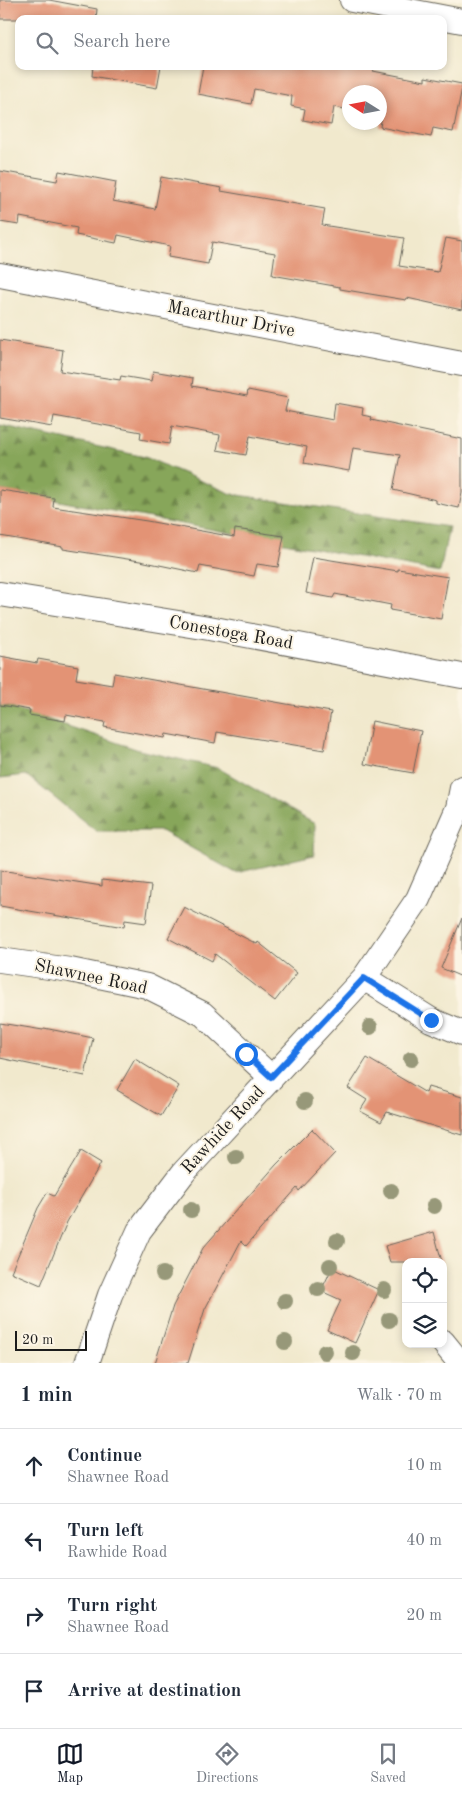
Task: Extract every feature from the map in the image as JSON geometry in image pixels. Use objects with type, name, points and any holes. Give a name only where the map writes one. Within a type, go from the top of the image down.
[{"type":"street","points":[[352,0],[431,15]]},
{"type":"street","points":[[447,18],[462,21]]},
{"type":"street","name":"Macarthur Drive","points":[[0,275],[462,364]]},
{"type":"street","name":"Conestoga Road","points":[[0,594],[209,628],[462,676]]},
{"type":"street","name":"Rawhide Road","points":[[87,1363],[110,1295],[139,1231],[184,1172],[364,978],[418,899],[458,808],[462,788]]},
{"type":"street","name":"Shawnee Road","points":[[0,960],[70,970],[147,986],[203,1014],[271,1077]]},
{"type":"street","points":[[364,978],[431,1020],[462,1033]]},
{"type":"street","points":[[447,1347],[460,1363]]},
{"type":"green space","points":[[0,425],[145,457],[232,494],[449,527],[440,572],[0,490]]},
{"type":"green space","points":[[0,706],[11,707],[139,750],[218,768],[315,824],[314,855],[236,873],[161,831],[96,831],[26,775],[0,778]]},
{"type":"building","points":[[0,0],[49,0],[97,9],[96,15],[15,15],[15,19],[0,19]]},
{"type":"building","points":[[93,70],[160,70],[157,88],[92,76]]},
{"type":"building","points":[[202,70],[373,70],[425,81],[425,77],[462,84],[453,132],[433,128],[431,137],[387,128],[387,85],[342,85],[342,108],[334,107],[331,125],[303,120],[305,109],[291,106],[292,96],[254,89],[251,104],[198,94]]},
{"type":"building","points":[[0,171],[57,181],[59,171],[116,182],[113,201],[155,209],[161,177],[222,188],[221,191],[325,209],[322,225],[404,238],[399,266],[438,272],[446,238],[462,241],[462,310],[407,298],[406,300],[340,289],[340,287],[272,275],[275,253],[212,242],[208,264],[168,257],[170,246],[118,235],[116,243],[76,235],[77,228],[20,217],[19,225],[0,222]]},
{"type":"building","points":[[0,340],[63,350],[60,371],[120,380],[121,376],[151,381],[153,371],[193,378],[192,386],[247,396],[248,390],[288,398],[285,411],[333,420],[335,403],[363,408],[362,415],[372,417],[371,420],[462,439],[462,492],[459,508],[436,503],[436,500],[393,490],[400,455],[353,448],[349,471],[304,463],[307,447],[250,436],[246,455],[217,450],[220,435],[172,426],[169,444],[140,439],[141,432],[54,416],[52,427],[0,418]]},
{"type":"building","points":[[0,490],[54,498],[53,507],[147,521],[234,537],[235,529],[284,536],[278,567],[257,564],[254,576],[200,566],[198,573],[0,536]]},
{"type":"building","points":[[313,557],[448,577],[441,619],[390,610],[391,605],[335,594],[333,598],[306,593]]},
{"type":"building","points":[[0,656],[37,663],[38,659],[78,666],[76,679],[112,685],[114,673],[331,712],[324,750],[217,732],[215,743],[166,734],[165,738],[104,727],[105,722],[66,715],[65,721],[29,715],[30,710],[0,705]]},
{"type":"building","points":[[372,721],[421,731],[413,773],[364,764]]},
{"type":"building","points":[[0,870],[102,886],[102,880],[151,886],[146,923],[125,920],[124,927],[0,906]]},
{"type":"building","points":[[184,907],[257,944],[258,942],[297,973],[275,1001],[215,954],[212,961],[168,938]]},
{"type":"building","points":[[462,918],[462,977],[441,968]]},
{"type":"building","points":[[0,1023],[43,1030],[44,1028],[93,1038],[85,1076],[0,1058]]},
{"type":"building","points":[[367,1058],[426,1093],[428,1087],[462,1097],[462,1135],[387,1112],[381,1122],[360,1111],[367,1100],[348,1088]]},
{"type":"building","points":[[135,1059],[179,1086],[161,1116],[117,1090]]},
{"type":"building","points":[[312,1129],[335,1153],[299,1191],[297,1188],[246,1246],[241,1241],[205,1309],[188,1363],[155,1363],[173,1306],[203,1248],[276,1165]]},
{"type":"building","points":[[81,1151],[101,1163],[67,1222],[41,1285],[11,1272],[38,1208],[47,1193],[54,1196]]},
{"type":"building","points":[[434,1232],[441,1258],[402,1258],[402,1262],[390,1262],[385,1246]]},
{"type":"building","points":[[332,1268],[379,1290],[355,1343],[327,1330],[341,1300],[321,1291]]},
{"type":"route","points":[[246,1054],[271,1077],[364,978],[431,1020]]}]
